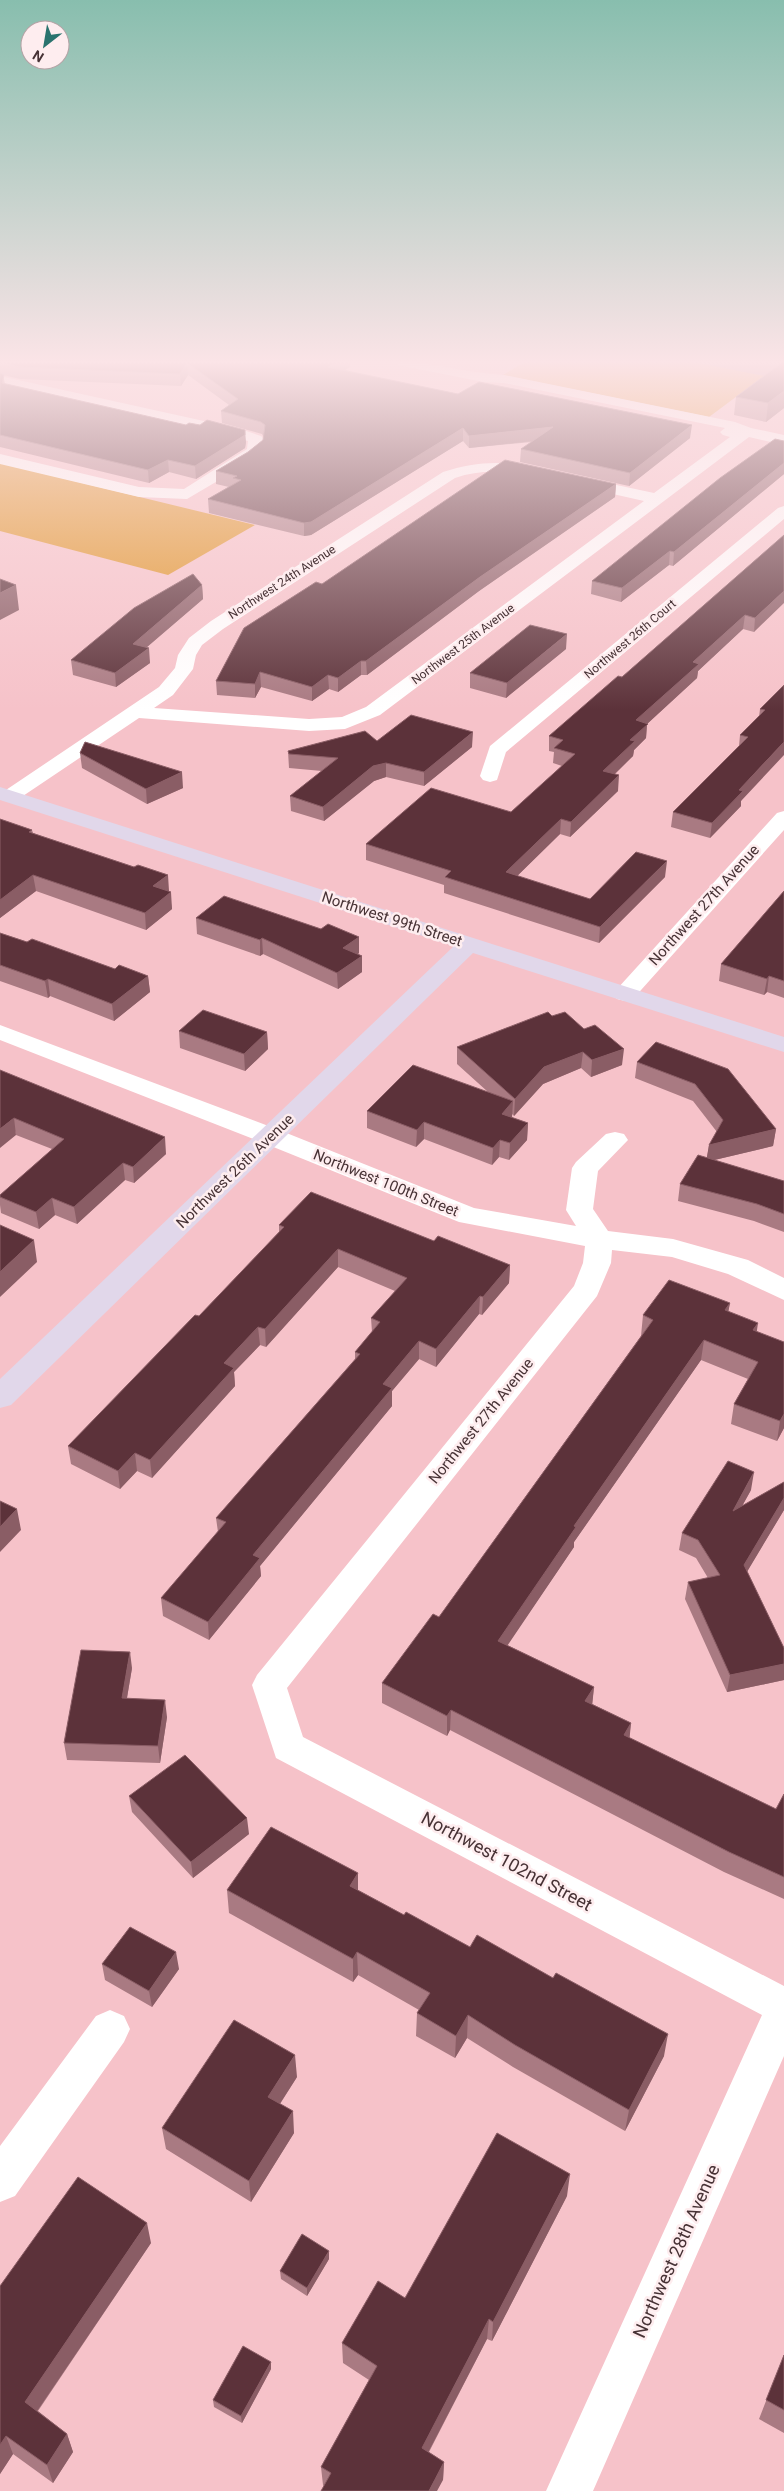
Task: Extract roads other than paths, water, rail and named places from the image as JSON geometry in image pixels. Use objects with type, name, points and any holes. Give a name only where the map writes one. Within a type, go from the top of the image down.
[{"type":"main road","name":"Northwest 99th Street","points":[[5,794],[784,1045]]},
{"type":"main road","name":"Northwest 26th Avenue","points":[[0,1397],[469,944]]},
{"type":"street","points":[[79,477],[139,492],[187,494],[215,477]]},
{"type":"street","name":"Northwest 24th Avenue","points":[[5,794],[166,692],[184,669],[187,655],[194,642],[217,625],[446,477]]},
{"type":"street","name":"Northwest 24th Avenue","points":[[560,477],[658,499]]},
{"type":"street","name":"Northwest 25th Avenue","points":[[136,712],[309,725],[345,723],[373,711],[687,477]]},
{"type":"street","name":"Northwest 26th Court","points":[[490,776],[497,750],[784,511]]},
{"type":"street","name":"Northwest 27th Avenue","points":[[625,994],[780,825]]},
{"type":"street","name":"Northwest 100th Street","points":[[2,1034],[270,1136],[469,1216],[599,1239],[682,1251],[738,1267],[784,1290]]},
{"type":"street","points":[[599,1239],[579,1210],[585,1168],[615,1140]]},
{"type":"street","name":"Northwest 27th Avenue","points":[[268,1685],[588,1288],[597,1263],[599,1239]]},
{"type":"street","name":"Northwest 102nd Street","points":[[268,1685],[288,1747],[784,2006]]},
{"type":"street","name":"Northwest 28th Avenue","points":[[569,2491],[784,2011]]},
{"type":"street","points":[[0,2181],[110,2029]]}]
